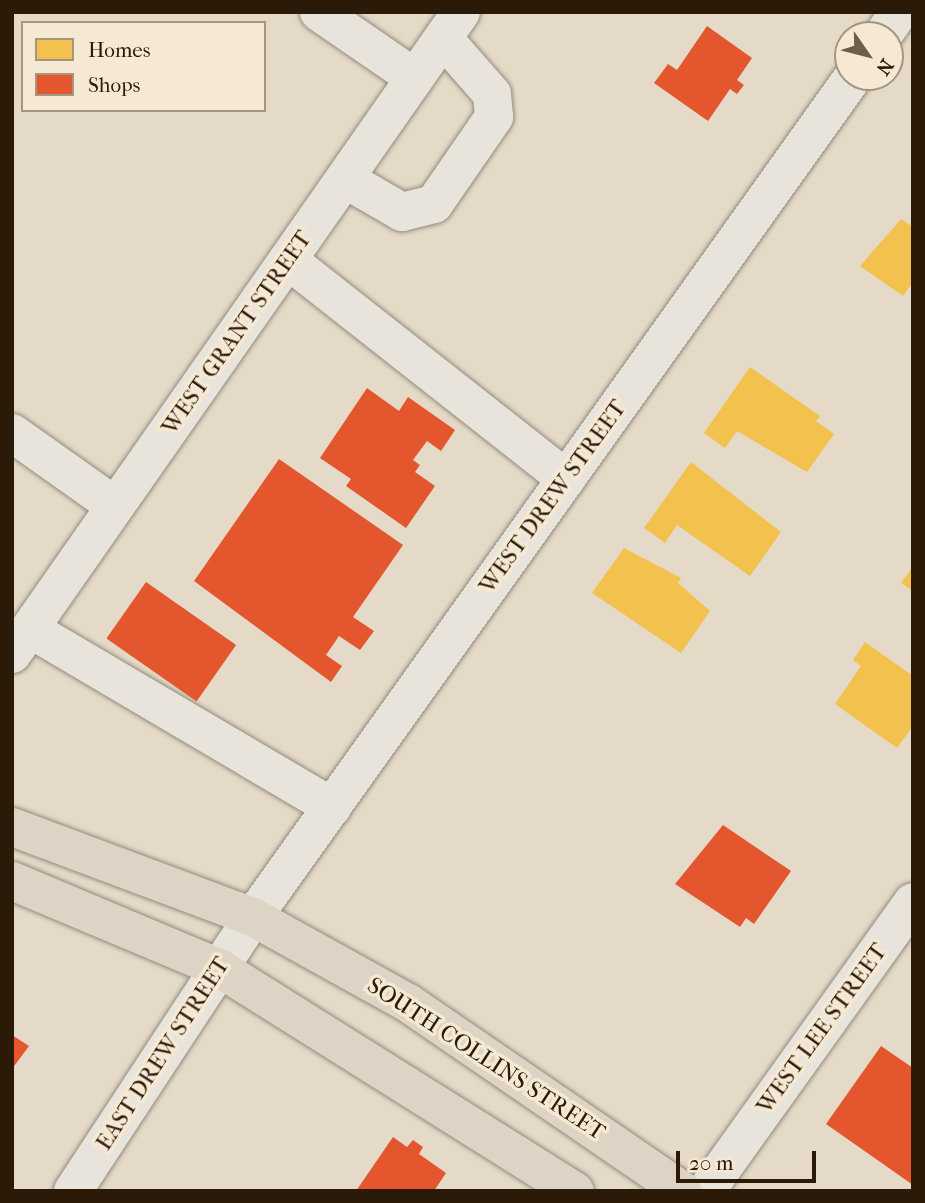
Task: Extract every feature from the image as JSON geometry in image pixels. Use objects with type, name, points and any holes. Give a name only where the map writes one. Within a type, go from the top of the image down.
[{"type":"main road","name":"SOUTH COLLINS STREET","points":[[12,827],[253,917],[408,1003],[683,1191]]},
{"type":"main road","points":[[12,881],[219,968],[575,1191]]},
{"type":"street","points":[[330,15],[415,78]]},
{"type":"street","points":[[345,179],[402,212],[434,204],[494,117],[486,84],[452,25]]},
{"type":"street","name":"WEST GRANT STREET","points":[[21,641],[452,25]]},
{"type":"street","name":"WEST DREW STREET","points":[[253,917],[843,91]]},
{"type":"street","points":[[288,260],[566,479]]},
{"type":"street","points":[[12,433],[115,506]]},
{"type":"street","points":[[21,641],[332,807]]},
{"type":"street","name":"WEST LEE STREET","points":[[706,1191],[913,902]]},
{"type":"street","name":"EAST DREW STREET","points":[[73,1191],[253,917]]},
{"type":"building: Homes","points":[[901,219],[913,227],[913,282],[903,296],[860,266]]},
{"type":"building: Homes","points":[[750,367],[820,416],[816,421],[834,434],[807,472],[737,431],[725,448],[704,433]]},
{"type":"building: Homes","points":[[691,462],[781,532],[750,576],[677,525],[665,543],[644,528]]},
{"type":"building: Homes","points":[[624,548],[681,578],[678,583],[710,611],[681,653],[592,593]]},
{"type":"building: Homes","points":[[913,567],[913,591],[901,583]]},
{"type":"building: Homes","points":[[865,642],[913,676],[913,726],[897,748],[835,704],[861,666],[853,660]]},
{"type":"building: Shops","points":[[707,26],[752,58],[737,80],[744,85],[737,94],[730,89],[708,121],[654,83],[668,64],[677,70]]},
{"type":"building: Shops","points":[[367,388],[399,411],[408,397],[455,430],[441,451],[427,441],[413,460],[420,465],[415,472],[435,486],[406,528],[346,486],[351,479],[320,458]]},
{"type":"building: Shops","points":[[279,459],[403,545],[353,617],[374,631],[360,650],[339,636],[326,655],[342,666],[331,682],[194,581]]},
{"type":"building: Shops","points":[[146,582],[236,645],[197,702],[106,639]]},
{"type":"building: Shops","points":[[723,825],[791,871],[754,924],[746,918],[740,927],[675,884]]},
{"type":"building: Shops","points":[[12,1035],[29,1046],[12,1069]]},
{"type":"building: Shops","points":[[881,1046],[913,1068],[913,1185],[826,1124]]},
{"type":"building: Shops","points":[[393,1137],[407,1147],[413,1140],[423,1147],[419,1154],[446,1173],[434,1191],[356,1191]]}]
